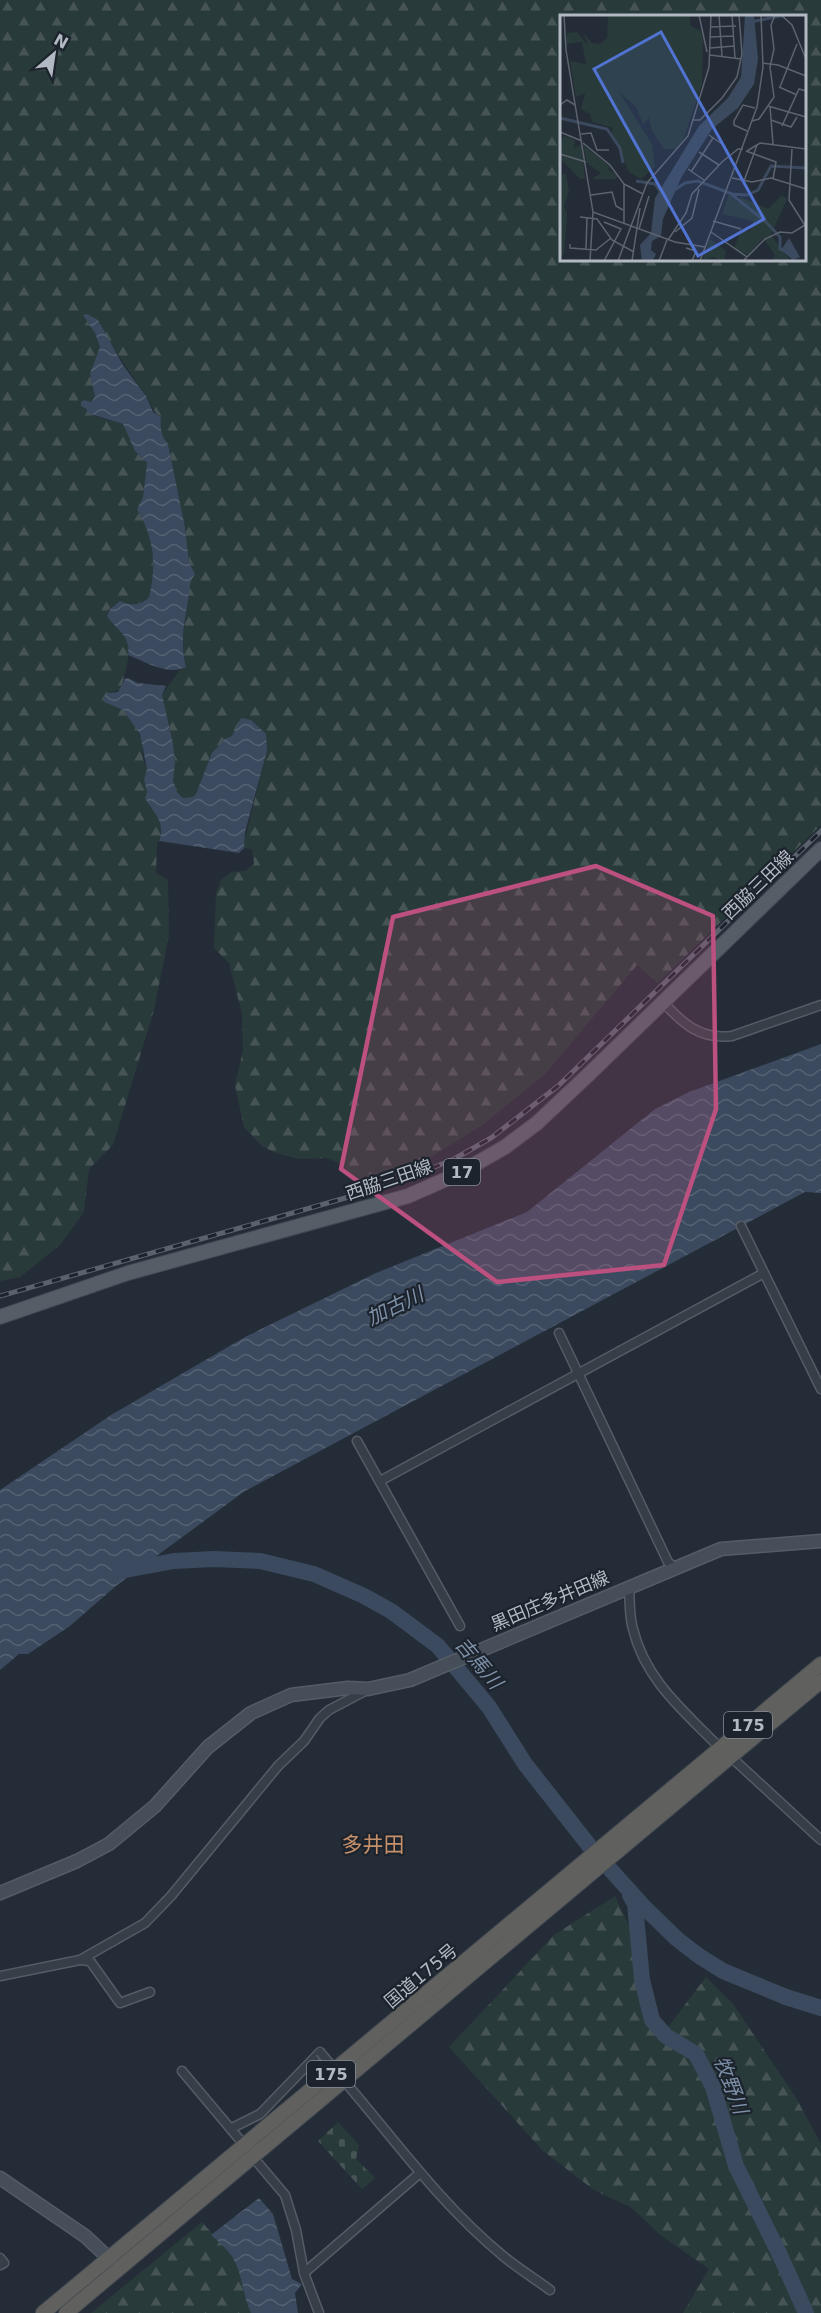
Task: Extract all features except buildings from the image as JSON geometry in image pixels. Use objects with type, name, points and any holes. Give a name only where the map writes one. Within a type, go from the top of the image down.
[{"type":"highway","name":"国道175号","points":[[66,2313],[120,2269],[249,2151],[725,1752],[821,1664]]},
{"type":"highway","name":"国道175号","points":[[725,1752],[821,1681]]},
{"type":"highway","name":"国道175号","points":[[43,2313],[110,2257],[249,2151]]},
{"type":"main road","name":"西脇三田線","points":[[0,1317],[128,1273],[408,1196],[458,1174],[505,1148],[537,1123],[821,849]]},
{"type":"main road","name":"黒田庄多井田線","points":[[0,1893],[77,1861],[109,1844],[155,1806],[208,1747],[251,1713],[291,1695],[348,1688],[368,1689],[410,1680],[722,1549],[821,1541]]},
{"type":"main road","points":[[0,2178],[85,2236],[110,2257],[120,2269]]},
{"type":"street","points":[[662,1001],[675,1015],[699,1033],[720,1038],[732,1036],[821,1005]]},
{"type":"street","points":[[741,1226],[821,1389]]},
{"type":"street","points":[[380,1481],[764,1273]]},
{"type":"street","points":[[559,1333],[668,1562],[674,1568]]},
{"type":"street","points":[[357,1441],[460,1626]]},
{"type":"street","points":[[628,1587],[632,1628],[640,1654],[659,1686],[725,1752],[821,1840]]},
{"type":"street","points":[[80,1960],[145,1923],[171,1896],[278,1766],[304,1741],[320,1718],[329,1710],[368,1689]]},
{"type":"street","points":[[0,1976],[80,1960],[90,1961],[120,2003],[150,1992]]},
{"type":"street","points":[[232,2128],[260,2114],[320,2052],[420,2173],[462,2218],[502,2256],[550,2290]]},
{"type":"street","points":[[182,2071],[232,2128],[285,2195],[296,2230],[304,2273],[319,2313]]},
{"type":"street","points":[[304,2273],[420,2173]]},
{"type":"street","points":[[0,2258],[3,2263],[0,2265]]},
{"type":"highlighted area","points":[[596,866],[713,916],[716,1109],[664,1265],[497,1282],[341,1169],[393,917]]},
{"type":"green space","points":[[0,0],[821,0],[821,825],[658,983],[637,965],[546,1073],[484,1124],[431,1157],[357,1184],[343,1165],[327,1158],[299,1159],[276,1153],[262,1146],[244,1127],[235,1085],[243,1050],[242,1014],[229,963],[214,948],[216,893],[221,880],[231,872],[245,871],[254,864],[252,849],[243,846],[267,751],[238,724],[232,737],[209,759],[196,794],[193,797],[183,798],[177,792],[173,781],[175,764],[173,743],[162,695],[179,671],[186,667],[183,650],[184,634],[191,581],[195,574],[189,562],[185,527],[168,444],[162,432],[161,417],[114,349],[98,320],[95,333],[100,347],[90,373],[95,397],[91,402],[84,400],[81,405],[93,416],[123,424],[135,451],[147,463],[143,497],[137,509],[147,531],[153,562],[149,597],[136,604],[120,601],[109,609],[107,616],[127,637],[129,649],[120,690],[107,693],[105,702],[123,710],[135,724],[142,741],[143,759],[147,769],[144,778],[150,807],[160,817],[162,831],[157,845],[156,873],[168,880],[169,935],[154,1010],[113,1145],[89,1169],[84,1212],[60,1245],[20,1277],[0,1281]]},
{"type":"green space","points":[[615,1896],[641,1951],[646,1998],[662,2035],[706,1977],[733,2004],[795,2096],[821,2144],[821,2313],[683,2313],[709,2269],[659,2234],[632,2208],[594,2190],[543,2151],[449,2047],[554,1935]]},
{"type":"green space","points":[[338,2122],[359,2145],[356,2159],[375,2178],[362,2189],[318,2141]]},
{"type":"green space","points":[[202,2222],[235,2261],[251,2313],[91,2313]]},
{"type":"water","points":[[87,314],[98,320],[123,365],[146,396],[153,412],[161,417],[162,432],[168,444],[185,527],[189,562],[195,574],[191,581],[184,626],[183,650],[186,667],[179,669],[164,669],[128,655],[125,638],[107,616],[110,609],[120,601],[136,604],[149,597],[153,573],[152,552],[147,531],[137,509],[143,497],[147,463],[135,451],[123,424],[87,413],[87,409],[81,406],[84,400],[91,402],[95,397],[90,373],[100,347],[95,333],[83,315]]},
{"type":"water","points":[[128,678],[138,683],[166,686],[162,695],[173,743],[175,764],[173,781],[177,792],[183,798],[193,797],[196,794],[212,753],[225,739],[232,736],[241,718],[251,720],[266,734],[267,751],[245,832],[244,848],[239,853],[159,841],[160,823],[145,798],[147,792],[144,779],[147,769],[140,734],[123,710],[104,702],[103,699],[107,693],[118,692],[125,679]]},
{"type":"water","name":"加古川","points":[[821,1044],[821,1193],[805,1192],[245,1491],[117,1585],[70,1626],[28,1654],[19,1654],[0,1670],[0,1490],[111,1415],[245,1337],[376,1273],[527,1212],[655,1109],[689,1092]]},
{"type":"water","points":[[259,2198],[273,2214],[292,2279],[302,2284],[295,2293],[298,2313],[251,2313],[235,2262],[227,2250],[211,2235]]},
{"type":"waterway","name":"吉馬川","points":[[120,1571],[174,1561],[214,1559],[260,1561],[314,1574],[364,1596],[391,1611],[438,1646],[489,1707],[525,1764],[591,1848],[645,1908],[677,1939],[723,1971],[786,1997],[821,2008]]},
{"type":"waterway","name":"牧野川","points":[[630,1895],[635,1904],[642,1980],[652,2020],[666,2036],[696,2054],[713,2087],[736,2166],[806,2313]]},
{"type":"railway","points":[[0,1296],[391,1185],[454,1159],[491,1138],[558,1086],[821,831]]},
{"type":"district","name":"多井田","points":[[373,1845]]}]
